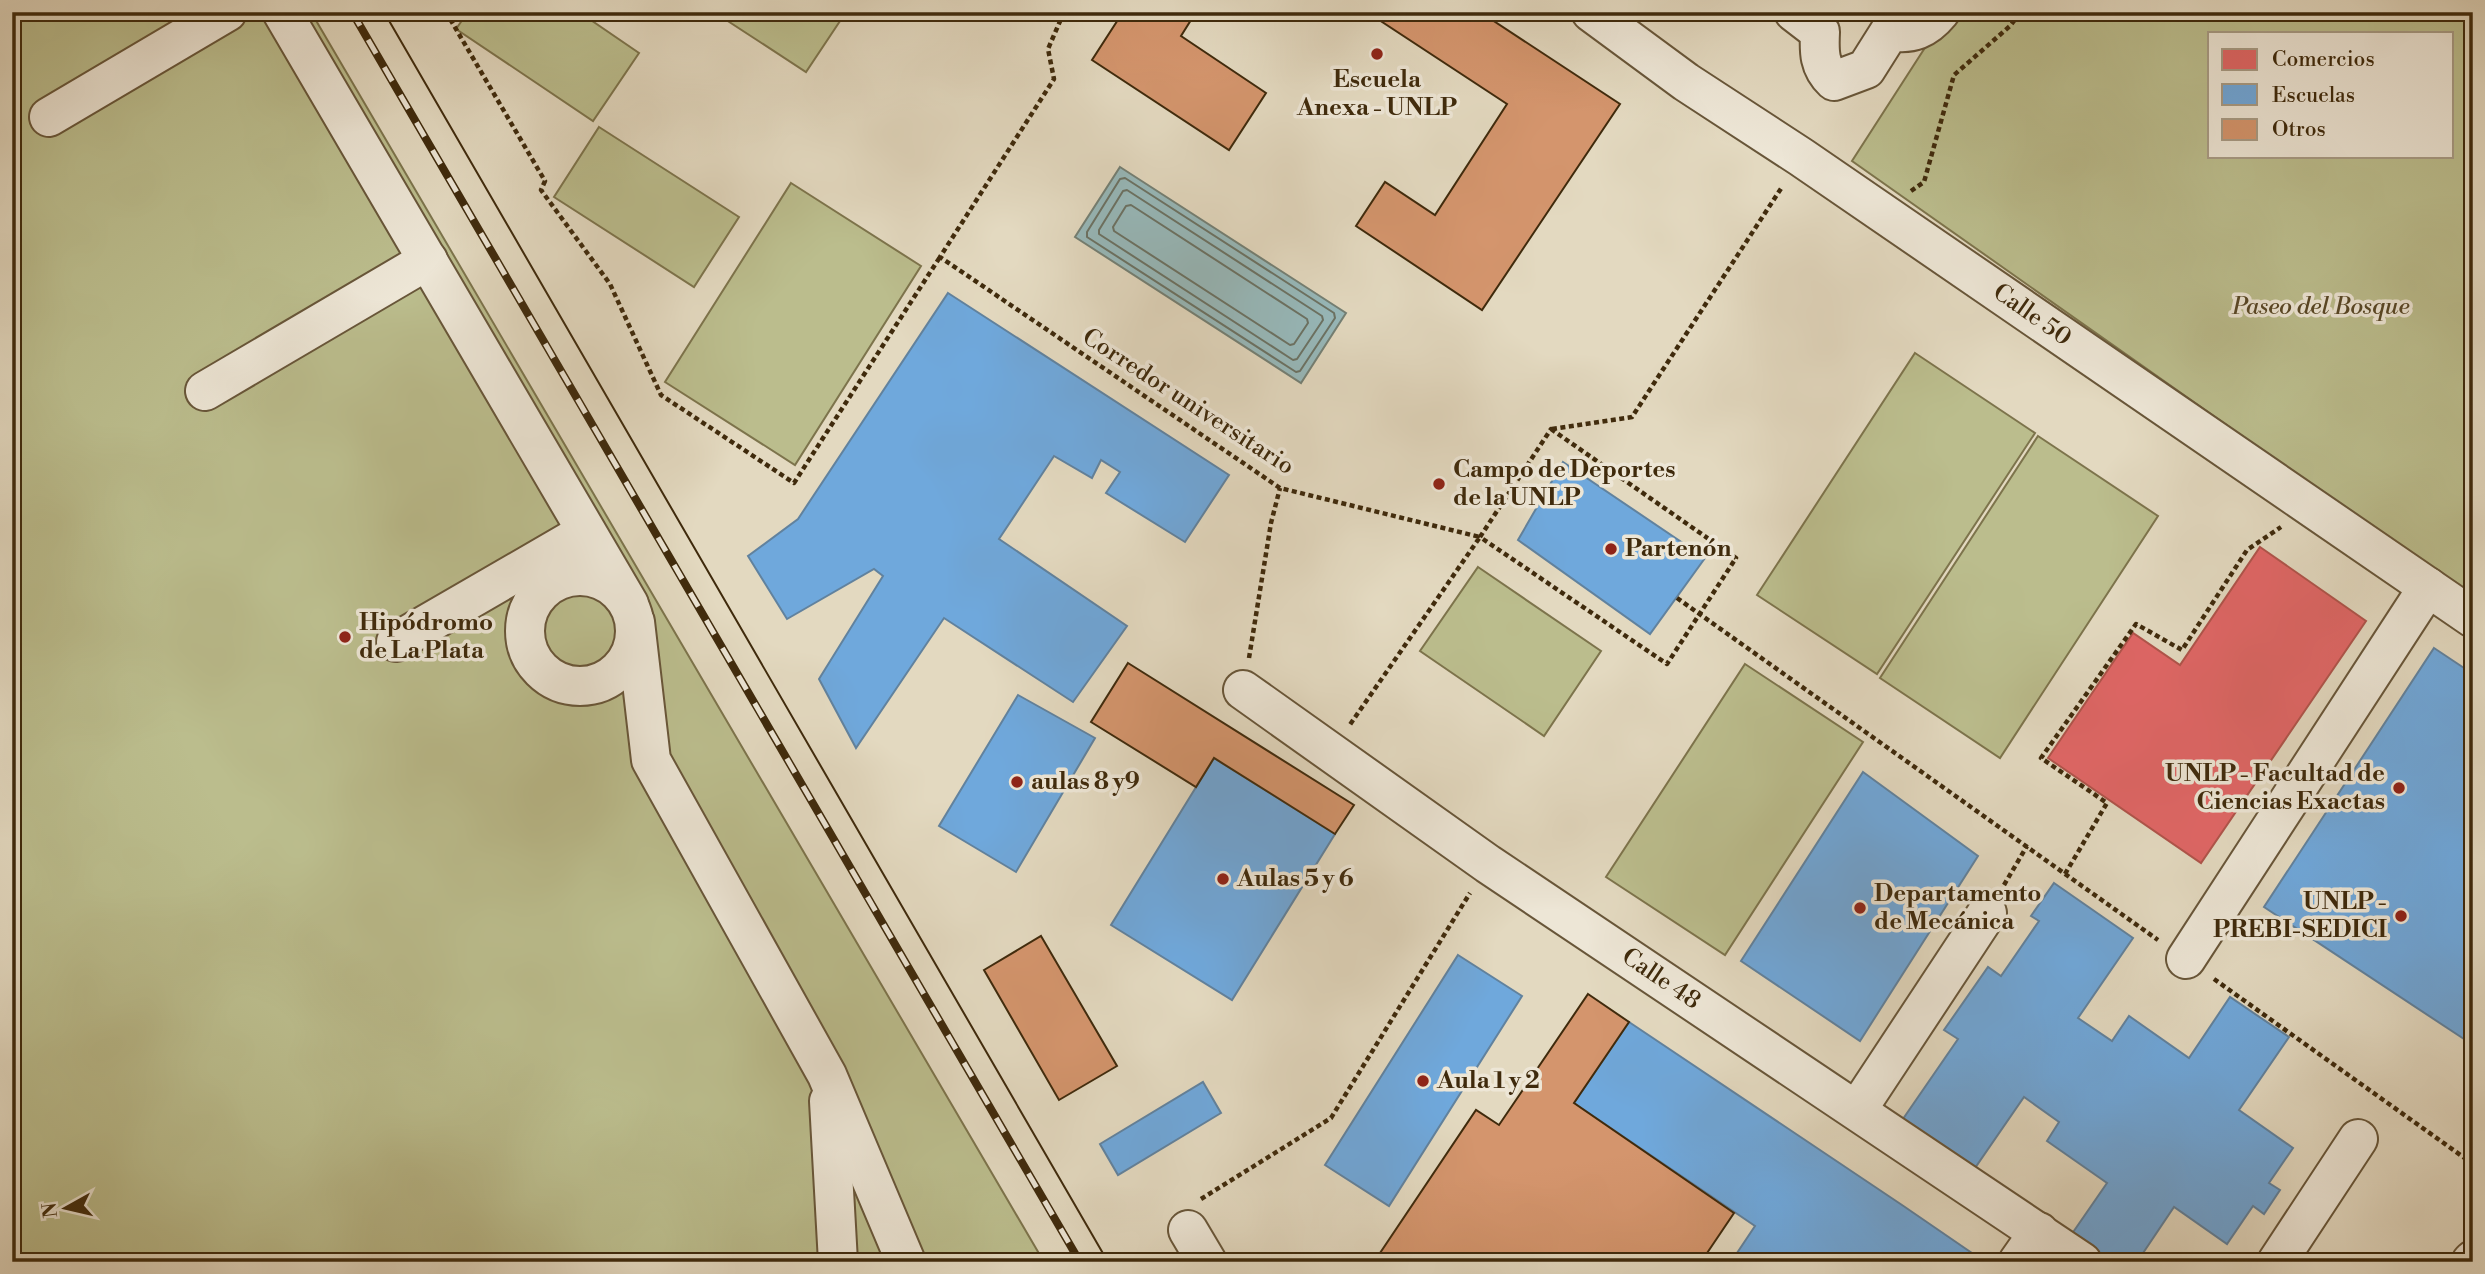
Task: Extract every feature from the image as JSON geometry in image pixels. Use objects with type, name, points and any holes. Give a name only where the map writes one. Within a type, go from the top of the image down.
[{"type":"street","points":[[48,117],[227,12]]},
{"type":"street","points":[[282,12],[632,613],[645,697],[651,760],[827,1074],[906,1262]]},
{"type":"street","name":"Calle 50","points":[[1591,12],[1686,82],[1882,212],[2473,618]]},
{"type":"street","points":[[1794,12],[1819,32],[1819,54],[1824,71],[1834,81],[1866,69],[1890,31],[1902,33],[1923,30],[1940,12]]},
{"type":"street","points":[[205,391],[428,260]]},
{"type":"street","points":[[396,642],[586,531]]},
{"type":"street","points":[[579,687],[598,684],[615,674],[628,660],[635,642],[632,613],[618,590],[604,580],[587,575],[569,576],[553,582],[539,593],[529,607],[525,641],[531,658],[543,673],[560,683],[579,687],[618,689],[645,697]]},
{"type":"street","points":[[2186,959],[2428,587]]},
{"type":"street","name":"Calle 48","points":[[1243,690],[1488,864],[1857,1110],[2028,1247],[2082,1262]]},
{"type":"street","points":[[1857,1110],[1987,913]]},
{"type":"street","points":[[827,1074],[838,1262]]},
{"type":"street","points":[[2277,1262],[2358,1139]]},
{"type":"path","points":[[446,12],[545,181],[541,190],[610,285],[661,395],[794,482],[1054,79],[1048,49],[1063,12]]},
{"type":"path","points":[[1882,212],[1924,182],[1954,75],[2010,26],[2021,12]]},
{"type":"path","points":[[1331,752],[1480,537],[1551,429],[1632,417],[1801,157]]},
{"type":"path","name":"Corredor universitario","points":[[940,257],[1280,488],[1480,537]]},
{"type":"path","points":[[1480,537],[1667,664],[1736,558],[1551,429]]},
{"type":"path","points":[[1243,690],[1271,523],[1280,488]]},
{"type":"path","points":[[2065,874],[2107,803],[2041,758],[2136,624],[2182,650],[2247,550],[2311,507]]},
{"type":"path","points":[[1677,598],[2473,1164]]},
{"type":"path","points":[[1987,913],[2026,846]]},
{"type":"path","points":[[1198,1230],[1331,1118],[1488,864]]},
{"type":"green space","name":"Hipódromo de La Plata","points":[[12,12],[311,12],[1044,1262],[12,1262]]},
{"type":"green space","points":[[468,12],[579,12],[639,53],[593,121],[456,29]]},
{"type":"green space","points":[[714,12],[846,12],[806,72]]},
{"type":"green space","name":"Paseo del Bosque","points":[[1948,12],[2473,12],[2473,599],[1852,161]]},
{"type":"green space","points":[[599,127],[739,217],[694,287],[554,197]]},
{"type":"green space","points":[[791,183],[921,266],[795,465],[665,382]]},
{"type":"green space","points":[[1915,353],[2035,433],[1877,674],[1757,595]]},
{"type":"green space","points":[[2038,436],[2158,516],[2000,758],[1880,678]]},
{"type":"green space","points":[[1478,567],[1601,651],[1544,736],[1420,651]]},
{"type":"green space","points":[[1745,664],[1863,742],[1725,955],[1606,877]]},
{"type":"water","points":[[1120,167],[1346,313],[1301,383],[1075,237]]},
{"type":"building: Comercios","points":[[2260,547],[2366,621],[2201,863],[2048,758],[2133,633],[2180,665]]},
{"type":"building: Escuelas","points":[[948,293],[1229,475],[1185,542],[1106,493],[1120,472],[1101,460],[1092,478],[1054,456],[999,539],[1127,626],[1073,702],[944,618],[856,748],[819,679],[883,576],[874,569],[787,619],[748,556],[798,519]]},
{"type":"building: Escuelas","name":"Partenón","points":[[1563,462],[1705,558],[1650,634],[1518,540]]},
{"type":"building: Escuelas","name":"UNLP - Facultad de Ciencias Exactas","points":[[2434,648],[2473,674],[2473,1045],[2264,907]]},
{"type":"building: Escuelas","name":"aulas 8 y9","points":[[1018,695],[1095,738],[1016,872],[939,826]]},
{"type":"building: Escuelas","name":"Aulas 5 y 6","points":[[1214,758],[1335,834],[1232,1000],[1111,925]]},
{"type":"building: Escuelas","name":"Departamento de Mecánica","points":[[1863,772],[1978,856],[1860,1041],[1741,961]]},
{"type":"building: Escuelas","points":[[2054,883],[2133,938],[2078,1018],[2112,1041],[2129,1016],[2189,1058],[2230,997],[2289,1037],[2239,1110],[2293,1148],[2269,1183],[2280,1190],[2264,1214],[2253,1206],[2227,1244],[2174,1207],[2137,1262],[2097,1262],[2067,1241],[2107,1183],[2047,1141],[2059,1122],[2024,1097],[1966,1181],[1894,1132],[1958,1039],[1944,1030],[1988,967],[2001,976],[2039,921],[2031,916]]},
{"type":"building: Escuelas","name":"Aula 1 y 2","points":[[1458,955],[1522,996],[1389,1206],[1325,1165]]},
{"type":"building: Escuelas","points":[[1629,1022],[1985,1262],[1731,1262],[1755,1226],[1574,1103]]},
{"type":"building: Escuelas","points":[[1203,1082],[1221,1113],[1118,1175],[1100,1144]]},
{"type":"building: Otros","points":[[1123,12],[1196,12],[1181,36],[1266,93],[1229,150],[1092,60]]},
{"type":"building: Otros","points":[[1367,12],[1480,12],[1620,104],[1482,310],[1356,226],[1385,182],[1435,215],[1507,104]]},
{"type":"building: Otros","points":[[1128,663],[1354,805],[1335,834],[1214,758],[1196,787],[1091,722]]},
{"type":"building: Otros","points":[[1041,936],[1117,1066],[1059,1100],[984,970]]},
{"type":"building: Otros","points":[[1588,994],[1629,1022],[1574,1103],[1734,1213],[1701,1262],[1374,1262],[1476,1110],[1499,1125]]},
{"type":"tram line","points":[[384,12],[1108,1262]]},
{"type":"railway","points":[[352,12],[1080,1262]]},
{"type":"place","name":"Escuela Anexa - UNLP","points":[[1377,54]]},
{"type":"place","name":"Campo de Deportes de la UNLP","points":[[1439,484]]},
{"type":"place","name":"Partenón","points":[[1611,549]]},
{"type":"place","name":"Hipódromo de La Plata","points":[[345,637]]},
{"type":"place","name":"aulas 8 y9","points":[[1017,782]]},
{"type":"place","name":"UNLP - Facultad de Ciencias Exactas","points":[[2399,788]]},
{"type":"place","name":"Aulas 5 y 6","points":[[1223,879]]},
{"type":"place","name":"Departamento de Mecánica","points":[[1860,908]]},
{"type":"place","name":"UNLP - PREBI-SEDICI","points":[[2401,916]]},
{"type":"place","name":"Aula 1 y 2","points":[[1423,1081]]}]
